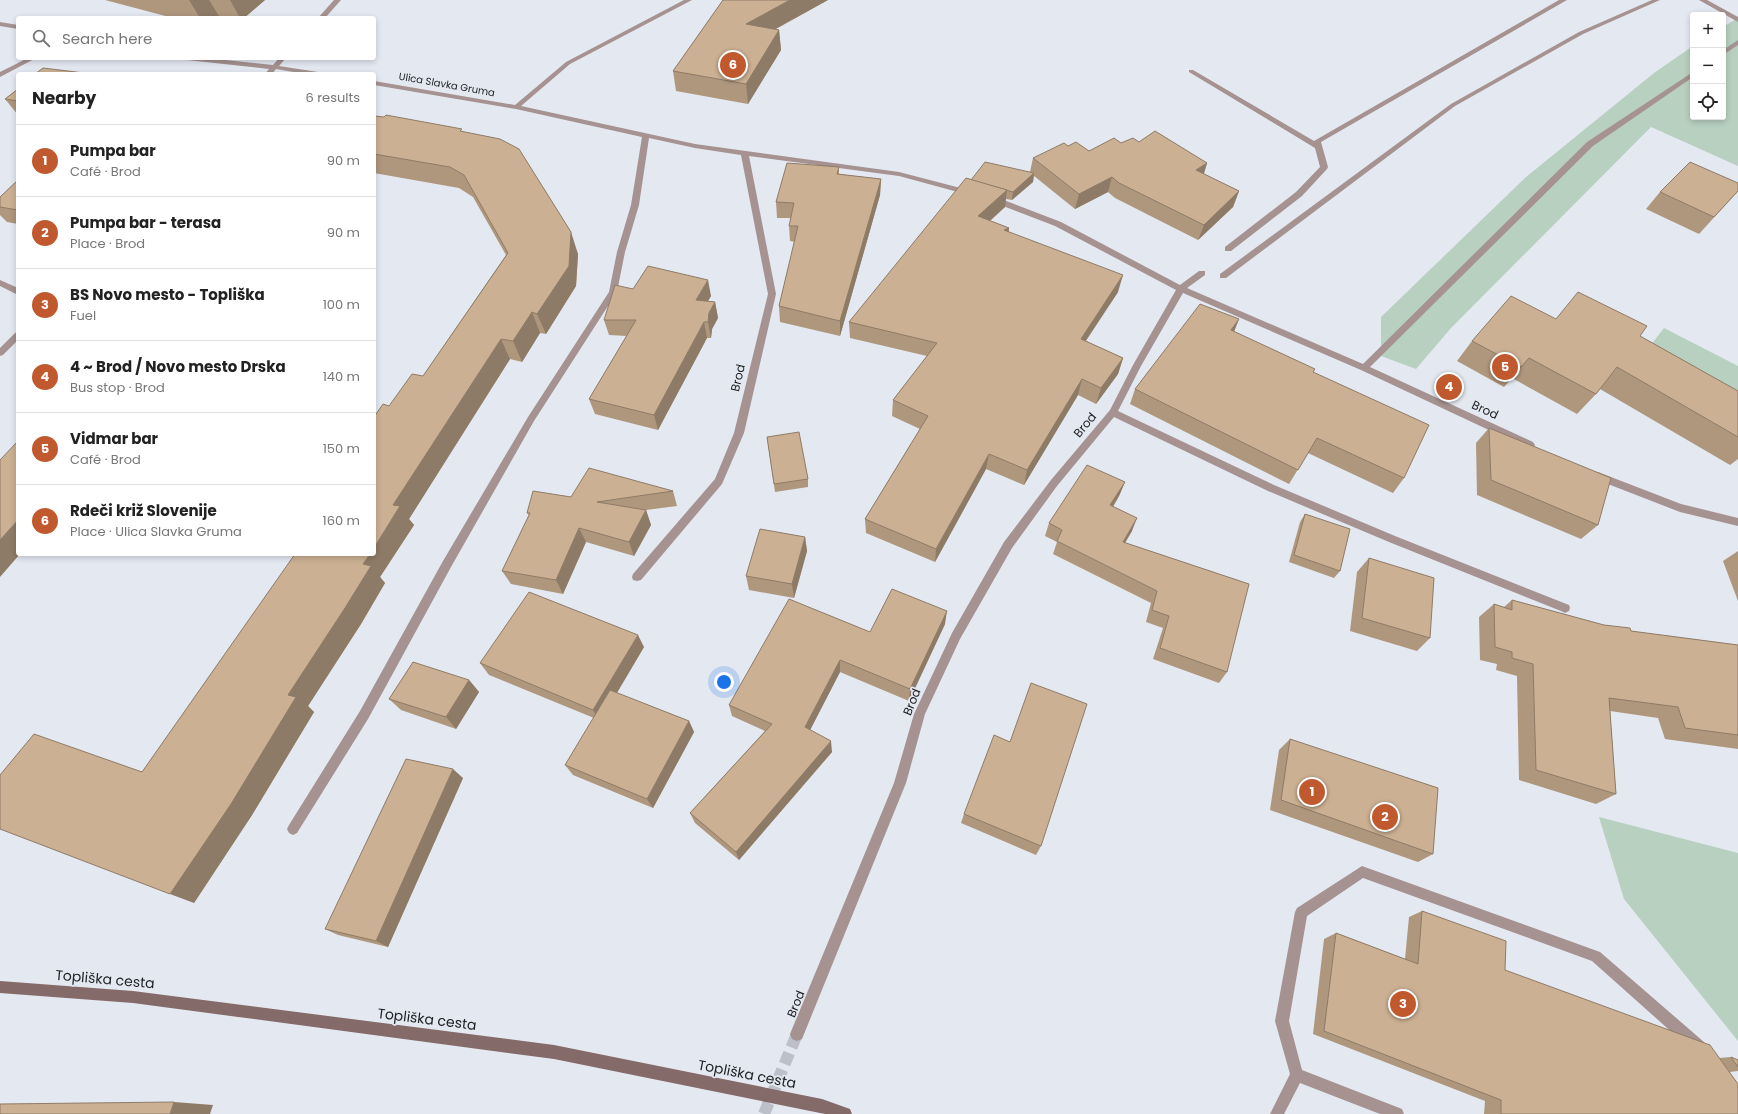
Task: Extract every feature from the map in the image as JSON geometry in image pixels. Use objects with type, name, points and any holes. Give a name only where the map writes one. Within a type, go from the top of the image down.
[{"type":"main road","name":"Topliška cesta","points":[[0,987],[133,997],[554,1052],[822,1106],[845,1114]]},
{"type":"street","points":[[323,16],[338,0]]},
{"type":"street","points":[[516,107],[568,63],[688,0]]},
{"type":"street","points":[[1228,249],[1300,194],[1324,166],[1317,141],[1564,0]]},
{"type":"street","points":[[1223,276],[1453,105],[1581,33],[1657,0]]},
{"type":"street","points":[[1702,0],[1738,20]]},
{"type":"street","points":[[0,24],[16,27]]},
{"type":"street","points":[[1726,51],[1738,42]]},
{"type":"street","points":[[0,75],[29,60]]},
{"type":"street","points":[[204,60],[303,72]]},
{"type":"street","points":[[270,72],[281,60]]},
{"type":"street","points":[[1191,71],[1319,147]]},
{"type":"street","points":[[1364,368],[1590,144],[1690,76]]},
{"type":"street","name":"Ulica Slavka Gruma","points":[[376,83],[516,107],[646,135]]},
{"type":"street","points":[[293,829],[364,715],[447,564],[531,419],[613,292],[621,252],[635,205],[646,135]]},
{"type":"street","name":"Brod","points":[[646,135],[695,146],[745,154],[899,174],[999,200],[1058,224],[1110,250],[1181,289],[1364,368],[1536,448]]},
{"type":"street","name":"Brod","points":[[637,577],[719,481],[739,434],[772,294],[745,154]]},
{"type":"street","points":[[1181,289],[1202,272]]},
{"type":"street","points":[[0,283],[16,291]]},
{"type":"street","name":"Brod","points":[[797,1034],[900,783],[920,714],[956,636],[1008,545],[1054,484],[1113,412],[1137,365],[1181,289]]},
{"type":"street","points":[[0,353],[16,337]]},
{"type":"street","name":"Brod","points":[[1113,412],[1271,488],[1392,539],[1565,608]]},
{"type":"street","points":[[1587,471],[1680,508],[1738,522]]},
{"type":"street","points":[[1277,1114],[1297,1076],[1282,1021],[1301,912],[1362,872],[1596,956],[1696,1043],[1704,1055]]},
{"type":"street","points":[[1297,1076],[1397,1114]]},
{"type":"green space","points":[[1738,18],[1738,166],[1651,127],[1451,328],[1416,369],[1381,356],[1381,317],[1526,177],[1654,73],[1690,48],[1690,120],[1726,120],[1726,25]]},
{"type":"green space","points":[[1664,328],[1738,366],[1738,418],[1636,364]]},
{"type":"green space","points":[[1599,817],[1738,853],[1738,1041],[1624,899]]},
{"type":"building","points":[[723,0],[790,0],[746,24],[779,30],[746,84],[673,71]]},
{"type":"building","points":[[43,68],[76,72],[38,72]]},
{"type":"building","points":[[16,91],[16,101],[5,99]]},
{"type":"building","points":[[386,115],[462,129],[460,131],[500,139],[519,149],[571,232],[569,266],[537,314],[532,312],[513,341],[501,339],[393,505],[400,506],[376,545],[376,414],[383,404],[389,406],[412,374],[423,376],[508,253],[464,175],[450,167],[376,154],[376,116],[384,117]]},
{"type":"building","points":[[1155,131],[1207,163],[1196,170],[1239,191],[1204,225],[1119,183],[1112,177],[1079,194],[1033,158],[1064,143],[1068,146],[1076,142],[1089,151],[1114,138],[1121,143],[1133,138],[1139,142]]},
{"type":"building","points":[[985,162],[1034,173],[1013,192],[971,180]]},
{"type":"building","points":[[1690,162],[1738,183],[1738,191],[1714,217],[1660,192]]},
{"type":"building","points":[[787,163],[839,167],[837,174],[881,179],[840,321],[779,306],[798,226],[789,226],[794,203],[776,202]]},
{"type":"building","points":[[966,178],[1007,190],[978,216],[1009,228],[1004,230],[1123,275],[1081,339],[1123,358],[1101,388],[1082,379],[1027,470],[989,454],[936,549],[865,519],[928,416],[893,400],[937,343],[849,322]]},
{"type":"building","points":[[16,182],[16,210],[0,207],[0,197]]},
{"type":"building","points":[[648,266],[708,280],[696,300],[715,302],[709,313],[708,322],[704,322],[654,415],[589,399],[636,320],[604,320],[615,285],[633,289]]},
{"type":"building","points":[[1578,292],[1647,326],[1640,336],[1738,391],[1738,437],[1617,367],[1596,394],[1529,358],[1521,367],[1472,341],[1511,296],[1556,319]]},
{"type":"building","points":[[1200,304],[1239,319],[1231,330],[1315,369],[1313,372],[1429,425],[1404,478],[1317,438],[1298,470],[1135,389]]},
{"type":"building","points":[[1489,428],[1611,478],[1598,525],[1491,480]]},
{"type":"building","points":[[799,432],[808,479],[774,484],[767,437]]},
{"type":"building","points":[[16,443],[16,522],[0,540],[0,460]]},
{"type":"building","points":[[1087,465],[1125,482],[1110,505],[1137,518],[1123,542],[1249,584],[1227,672],[1160,648],[1169,616],[1152,610],[1157,591],[1057,541],[1062,530],[1049,523]]},
{"type":"building","points":[[589,468],[673,491],[597,502],[646,510],[629,542],[579,528],[556,580],[502,571],[530,513],[527,513],[533,491],[571,497]]},
{"type":"building","points":[[1305,514],[1350,529],[1340,571],[1294,555]]},
{"type":"building","points":[[760,529],[805,537],[792,584],[746,576]]},
{"type":"building","points":[[294,556],[369,556],[363,564],[371,566],[288,695],[296,697],[231,804],[170,894],[0,829],[0,775],[34,734],[142,772]]},
{"type":"building","points":[[1369,558],[1434,578],[1430,638],[1362,618]]},
{"type":"building","points":[[892,589],[947,611],[910,689],[840,660],[805,727],[831,741],[736,852],[690,813],[772,724],[729,705],[789,599],[870,632]]},
{"type":"building","points":[[529,592],[638,635],[593,710],[480,663]]},
{"type":"building","points":[[1512,600],[1604,625],[1630,628],[1631,631],[1738,645],[1738,735],[1685,728],[1678,707],[1609,698],[1616,794],[1536,770],[1533,664],[1512,658],[1512,652],[1495,647],[1494,604],[1512,610]]},
{"type":"building","points":[[413,662],[469,680],[446,717],[389,699]]},
{"type":"building","points":[[1031,683],[1087,704],[1041,846],[964,814],[994,735],[1010,742]]},
{"type":"building","points":[[610,690],[689,721],[647,799],[565,765]]},
{"type":"building","points":[[1290,739],[1438,788],[1433,854],[1281,800]]},
{"type":"building","points":[[406,759],[453,769],[376,941],[325,929]]},
{"type":"building","points":[[1422,911],[1506,941],[1505,970],[1710,1045],[1738,1084],[1738,1114],[1501,1114],[1501,1100],[1324,1031],[1336,933],[1418,964]]},
{"type":"building","points":[[1731,1057],[1738,1060],[1738,1067]]},
{"type":"building","points":[[174,1102],[170,1114],[0,1114],[0,1104]]},
{"type":"tunnel","points":[[764,1114],[797,1034]]},
{"type":"place","name":"Rdeči križ Slovenije","points":[[733,65]]},
{"type":"place","name":"Vidmar bar","points":[[1505,367]]},
{"type":"place","name":"4 ~ Brod / Novo mesto Drska","points":[[1449,387]]},
{"type":"place","name":"Pumpa bar","points":[[1312,792]]},
{"type":"place","name":"Pumpa bar - terasa","points":[[1385,817]]},
{"type":"place","name":"BS Novo mesto - Topliška","points":[[1403,1004]]}]
